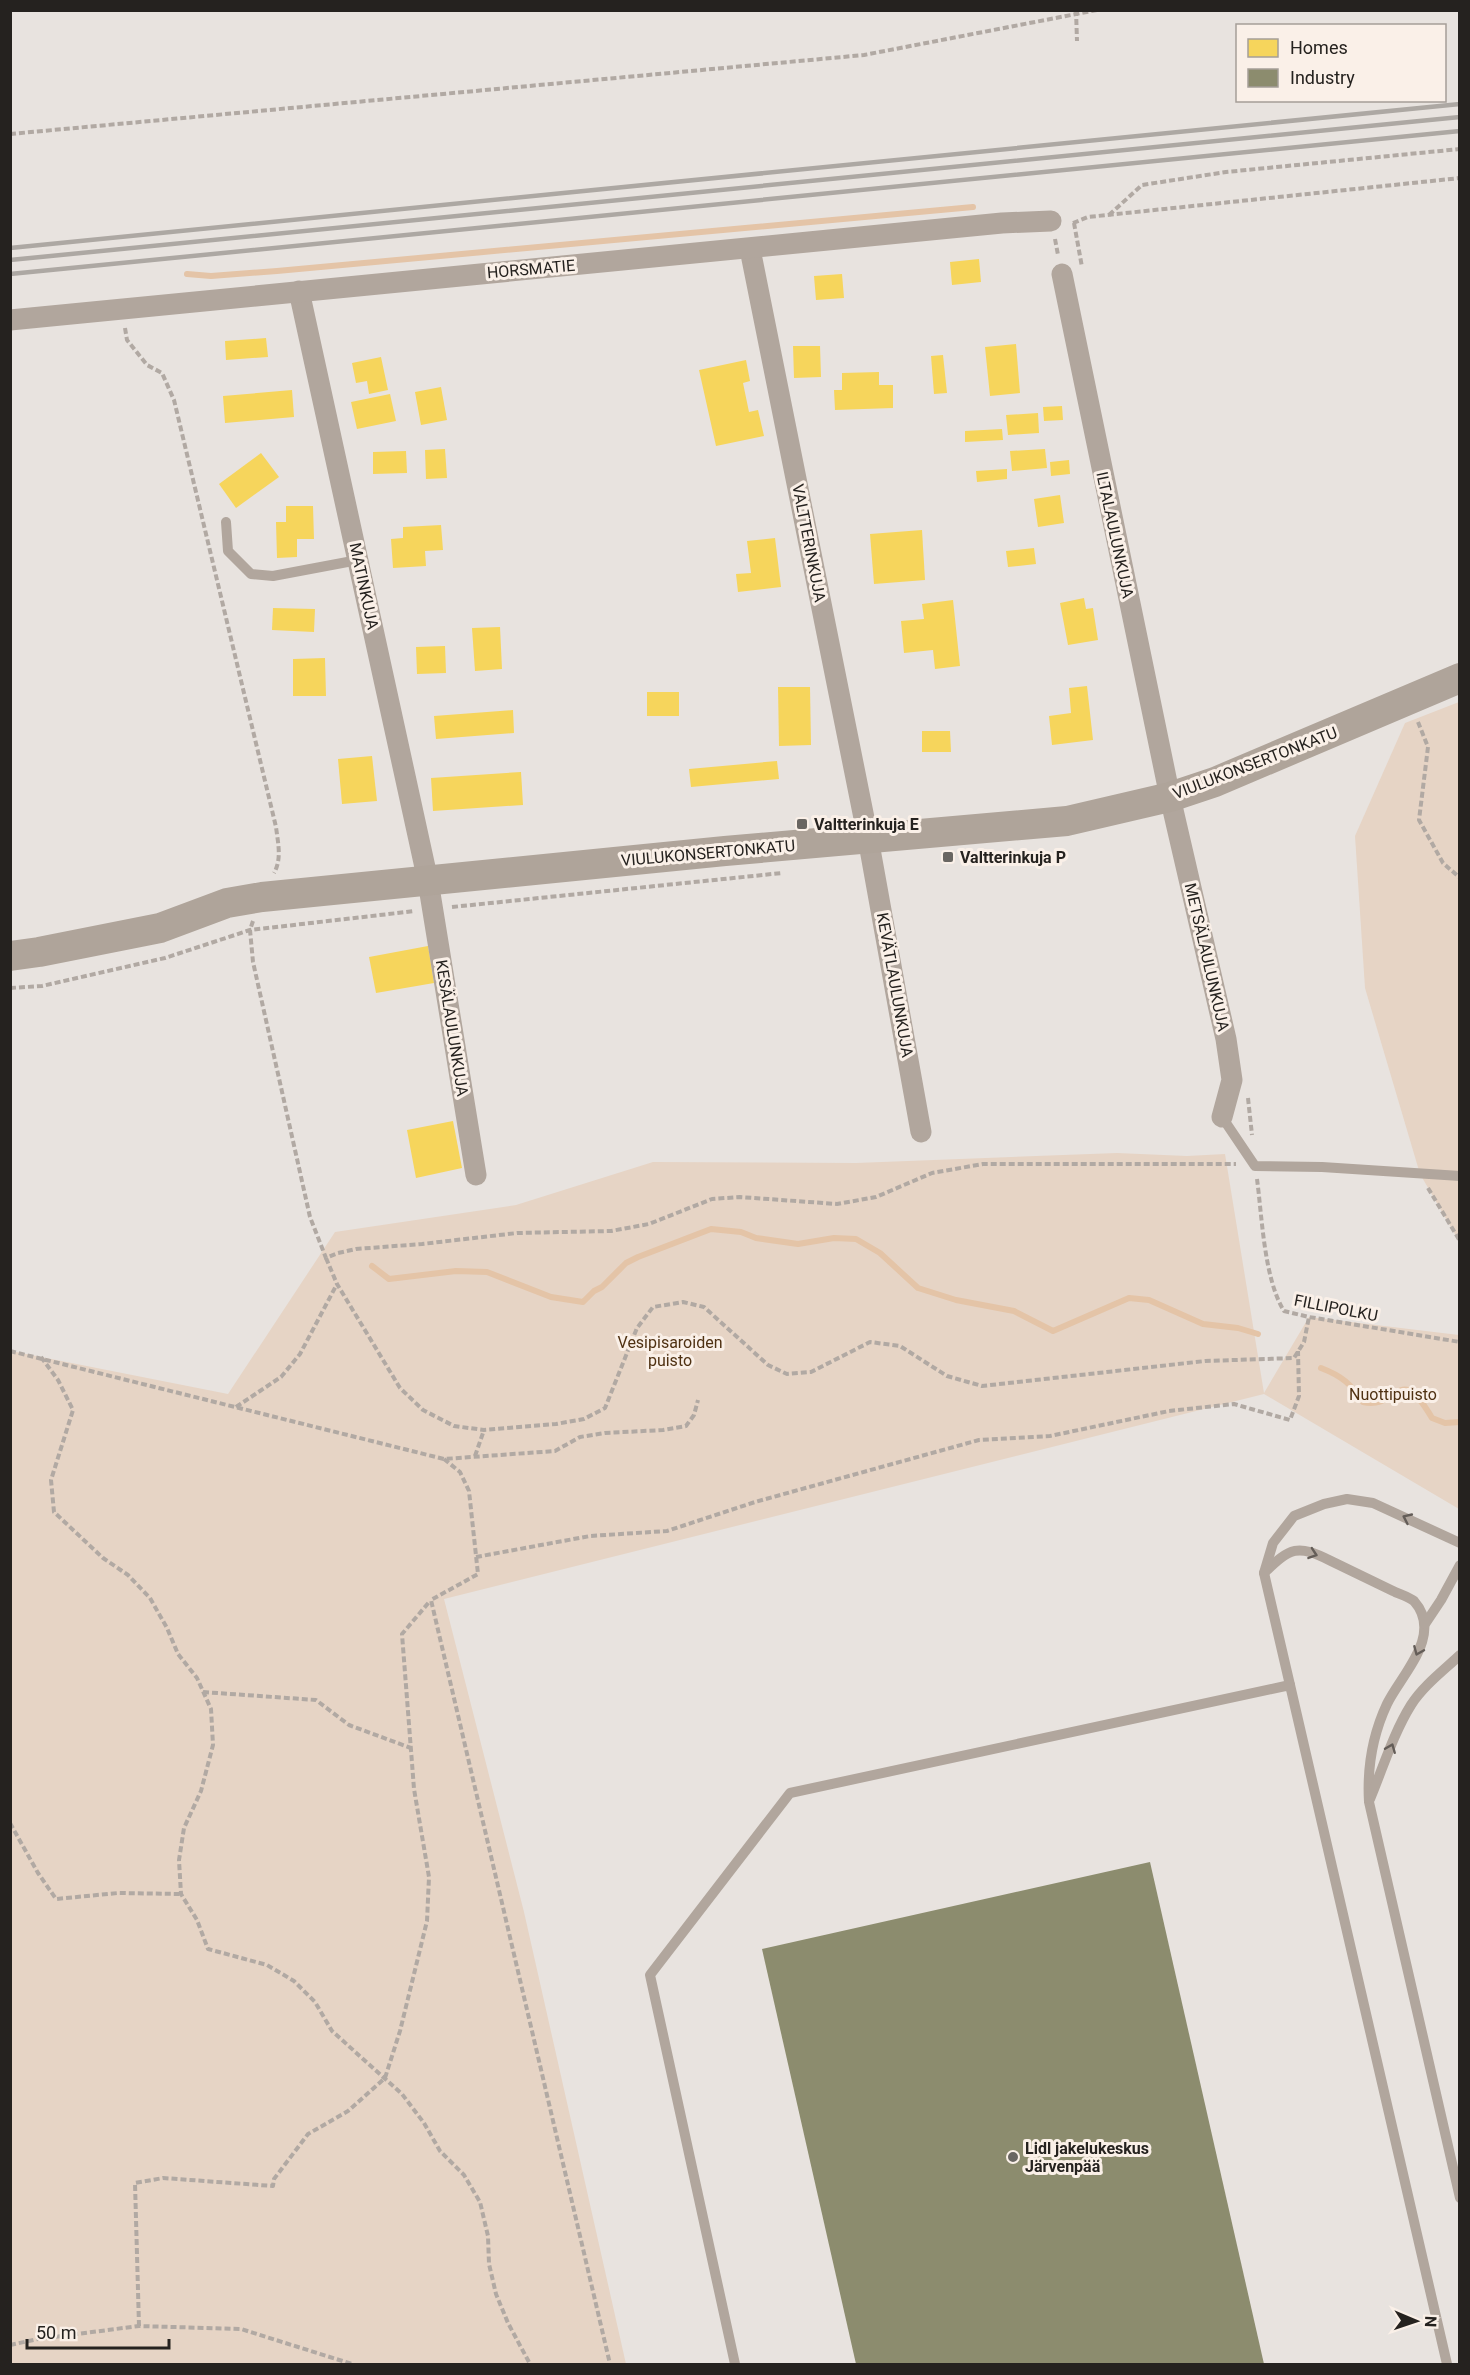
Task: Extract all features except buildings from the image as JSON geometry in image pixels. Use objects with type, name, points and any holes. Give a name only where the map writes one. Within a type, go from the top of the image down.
[{"type":"street","name":"HORSMATIE","points":[[10,320],[1002,223],[1051,221]]},
{"type":"street","name":"VALTTERINKUJA","points":[[750,249],[868,838]]},
{"type":"street","name":"ILTALAULUNKUJA","points":[[1062,274],[1170,797]]},
{"type":"street","name":"MATINKUJA","points":[[299,291],[428,881]]},
{"type":"street","name":"VIULUKONSERTONKATU","points":[[10,956],[160,927],[227,903],[262,897],[1067,821],[1170,797],[1215,782],[1460,678]]},
{"type":"street","name":"METSÄLAULUNKUJA","points":[[1170,797],[1226,1039],[1232,1080],[1222,1117]]},
{"type":"street","name":"KEVÄTLAULUNKUJA","points":[[868,838],[921,1132]]},
{"type":"street","name":"KESÄLAULUNKUJA","points":[[428,881],[476,1175]]},
{"type":"lane","points":[[225,522],[228,551],[251,574],[273,576],[358,560]]},
{"type":"lane","points":[[1222,1117],[1255,1166],[1322,1167],[1460,1176]]},
{"type":"lane","points":[[1447,2364],[1264,1573],[1273,1543],[1294,1516],[1324,1504],[1347,1500],[1373,1503],[1460,1544]]},
{"type":"lane","points":[[1264,1573],[1284,1554],[1308,1550],[1413,1600],[1425,1624]]},
{"type":"lane","points":[[1460,1565],[1425,1624],[1421,1644],[1412,1665],[1387,1703],[1370,1757],[1369,1802],[1460,2198]]},
{"type":"lane","points":[[1369,1802],[1411,1705],[1424,1689],[1460,1655]]},
{"type":"lane","points":[[735,2364],[650,1975],[790,1792],[1290,1685]]},
{"type":"path","points":[[10,134],[864,55],[1076,12],[1097,10]]},
{"type":"path","points":[[1076,12],[1077,41]]},
{"type":"path","points":[[1108,215],[1142,185],[1226,172],[1460,149]]},
{"type":"path","points":[[1062,274],[1051,221],[1074,223],[1088,217],[1460,177]]},
{"type":"path","points":[[121,308],[127,340],[147,365],[162,373],[177,411],[276,827],[278,866],[262,897],[250,930],[253,962],[310,1217],[337,1284],[400,1388],[423,1410],[454,1426],[484,1430],[556,1424],[584,1419],[605,1408],[636,1328],[653,1307],[684,1302],[704,1307],[768,1365],[787,1374],[811,1372],[870,1342],[900,1346],[946,1376],[982,1386],[1205,1361],[1294,1358],[1304,1342],[1309,1317]]},
{"type":"path","points":[[1417,718],[1428,747],[1419,820],[1443,863],[1460,878]]},
{"type":"path","points":[[326,1258],[356,1249],[517,1233],[611,1231],[649,1224],[712,1200],[740,1197],[837,1204],[876,1197],[932,1173],[983,1164],[1232,1164],[1255,1166]]},
{"type":"path","name":"FILLIPOLKU","points":[[1255,1166],[1270,1272],[1278,1302],[1284,1311],[1460,1342]]},
{"type":"path","points":[[1420,1174],[1460,1241]]},
{"type":"path","points":[[236,1407],[281,1377],[288,1369],[300,1354],[337,1284]]},
{"type":"path","points":[[476,1557],[591,1536],[667,1530],[755,1502],[979,1440],[1050,1436],[1169,1411],[1234,1404],[1290,1420],[1299,1396],[1298,1350]]},
{"type":"path","points":[[10,1351],[444,1459],[555,1451],[580,1437],[686,1426],[694,1415],[698,1400]]},
{"type":"path","points":[[42,1358],[58,1380],[73,1410],[51,1480],[54,1512],[103,1558],[128,1575],[150,1599],[167,1628],[178,1654],[197,1678],[211,1709],[213,1745],[201,1791],[184,1828],[179,1860],[181,1894],[197,1920],[208,1949],[267,1965],[294,1981],[315,2002],[332,2031],[402,2094],[424,2123],[440,2151],[464,2175],[480,2202],[488,2236],[489,2264],[496,2294],[508,2323],[530,2364]]},
{"type":"path","points":[[475,1456],[484,1430]]},
{"type":"path","points":[[139,2326],[135,2183],[163,2178],[273,2186],[274,2179],[308,2134],[348,2111],[385,2078],[400,2031],[427,1920],[429,1877],[414,1789],[402,1634],[431,1600],[478,1574],[469,1491],[460,1472],[444,1459]]},
{"type":"path","points":[[431,1600],[610,2364]]},
{"type":"path","points":[[203,1692],[316,1700],[349,1725],[411,1748]]},
{"type":"path","points":[[10,1823],[38,1873],[56,1899],[118,1893],[181,1894]]},
{"type":"path","points":[[10,2344],[38,2338],[139,2326],[241,2330],[352,2364]]},
{"type":"green space","points":[[1459,702],[1459,1241],[1420,1174],[1365,988],[1355,836],[1405,723]]},
{"type":"green space","points":[[1117,1153],[1187,1156],[1225,1154],[1264,1393],[1309,1317],[1459,1335],[1459,1509],[1264,1394],[444,1599],[524,1912],[626,2364],[11,2364],[11,1351],[228,1394],[335,1232],[516,1205],[653,1162],[856,1163]]},
{"type":"waterway","points":[[187,274],[211,276],[277,271],[973,207]]},
{"type":"waterway","points":[[372,1266],[389,1279],[456,1271],[487,1272],[551,1297],[583,1302],[626,1263],[711,1229],[741,1232],[756,1238],[798,1244],[834,1238],[856,1239],[880,1253],[918,1288],[956,1300],[1014,1311],[1053,1331],[1129,1298],[1149,1300],[1203,1324],[1238,1328],[1258,1334]]},
{"type":"waterway","points":[[1321,1368],[1345,1381],[1363,1402],[1375,1403],[1405,1390],[1412,1392],[1421,1401],[1432,1418],[1445,1423],[1460,1422]]},
{"type":"railway","points":[[10,248],[1460,104]]},
{"type":"railway","points":[[10,260],[1460,117]]},
{"type":"railway","points":[[10,274],[1460,131]]},
{"type":"place","name":"Valtterinkuja E","points":[[802,824]]},
{"type":"place","name":"Valtterinkuja P","points":[[948,857]]},
{"type":"place","name":"Lidl jakelukeskus Järvenpää","points":[[1013,2157]]},
{"type":"park label","name":"Vesipisaroiden puisto","points":[[670,1351]]},
{"type":"park label","name":"Nuottipuisto","points":[[1393,1394]]}]
